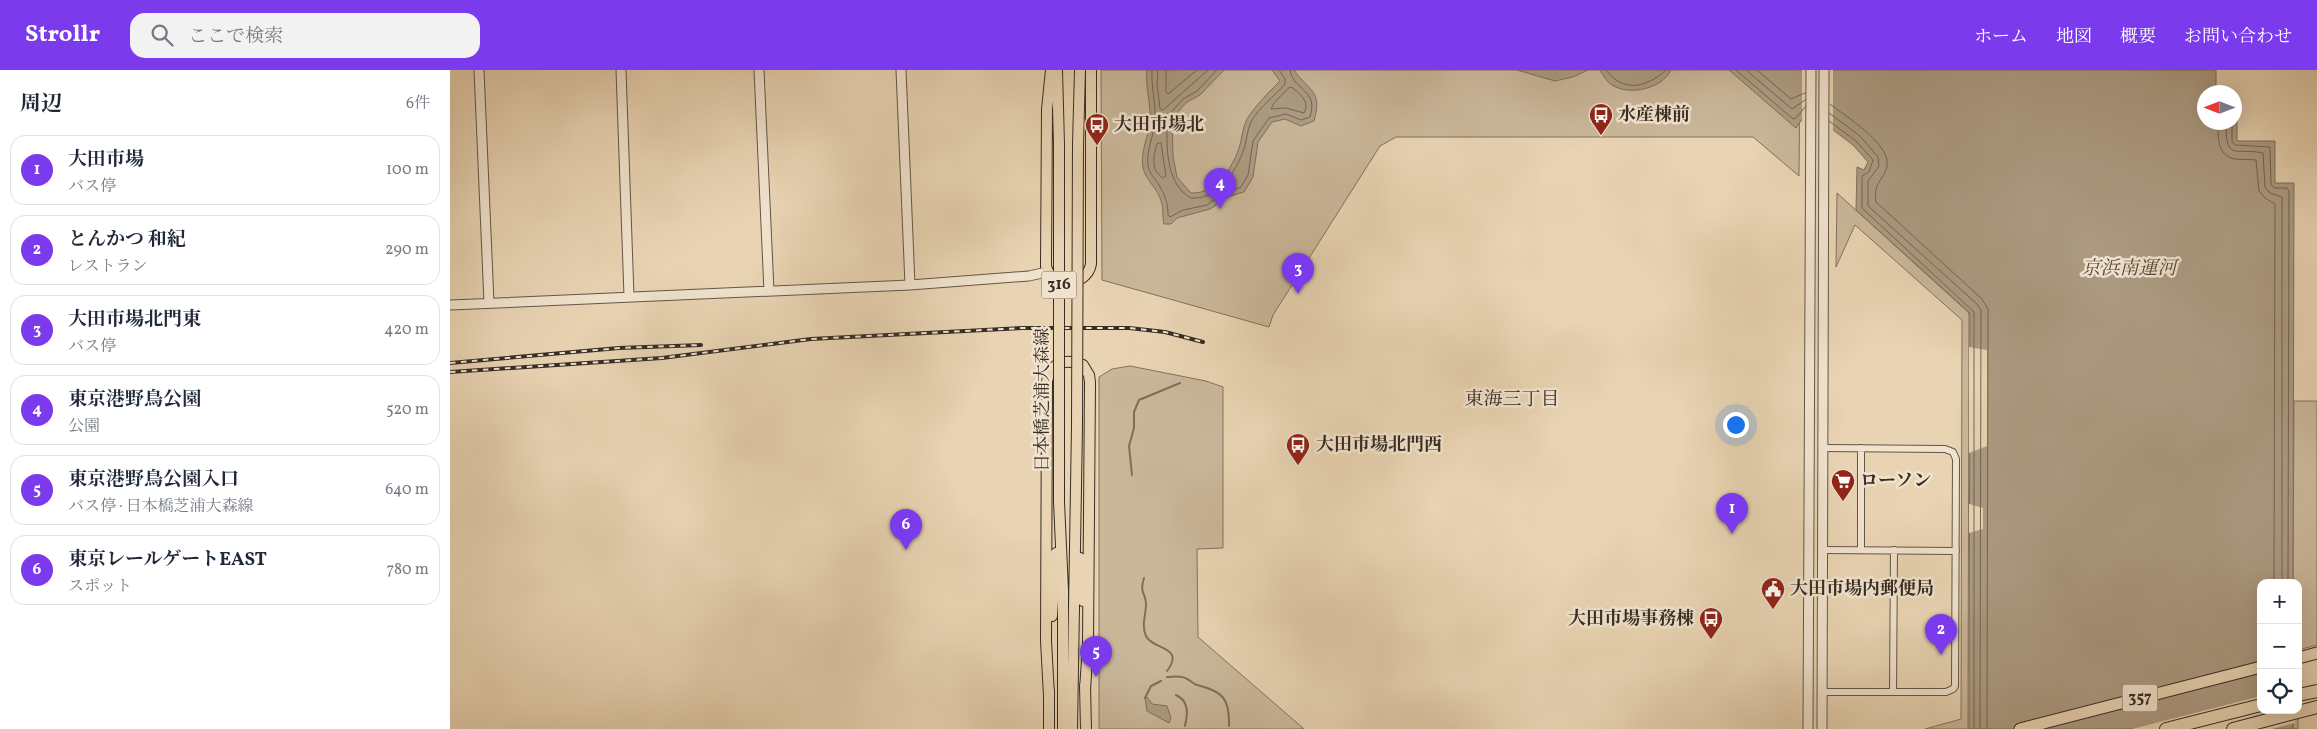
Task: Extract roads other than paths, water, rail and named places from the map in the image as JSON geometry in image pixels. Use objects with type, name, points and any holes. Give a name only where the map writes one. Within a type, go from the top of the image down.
[{"type":"highway","points":[[2302,657],[2317,653]]},
{"type":"highway","name":"357","points":[[2020,729],[2257,668]]},
{"type":"highway","points":[[2302,695],[2317,691]]},
{"type":"highway","points":[[2166,729],[2257,706]]},
{"type":"highway","points":[[2233,729],[2317,708]]},
{"type":"main road","points":[[1051,70],[1047,109],[1045,258],[1047,272],[1057,281],[1067,282],[1084,278],[1090,270],[1091,70]]},
{"type":"main road","name":"日本橋芝浦大森線","points":[[1057,70],[1059,144],[1059,502],[1063,590],[1063,729]]},
{"type":"main road","name":"日本橋芝浦大森線","points":[[1072,729],[1080,70]]},
{"type":"main road","points":[[1049,696],[1046,641],[1047,381],[1052,368],[1056,364],[1070,361],[1083,365],[1089,375],[1090,382],[1088,644],[1085,690]]},
{"type":"main road","name":"316","points":[[1049,729],[1059,502]]},
{"type":"main road","name":"316","points":[[1076,502],[1083,604],[1086,729]]},
{"type":"street","points":[[479,70],[489,303]]},
{"type":"street","points":[[621,70],[629,296]]},
{"type":"street","points":[[759,70],[769,291]]},
{"type":"street","points":[[901,70],[910,285]]},
{"type":"street","points":[[1808,729],[1811,70]]},
{"type":"street","points":[[1822,729],[1824,70]]},
{"type":"street","points":[[450,305],[910,285],[1029,276],[1047,272]]},
{"type":"street","points":[[1823,448],[1946,449],[1953,452],[1956,459],[1955,686],[1946,692],[1823,692]]},
{"type":"street","points":[[1861,448],[1861,550]]},
{"type":"street","points":[[1823,550],[1956,551]]},
{"type":"street","points":[[1892,692],[1894,550]]},
{"type":"water","points":[[1147,70],[1224,70],[1200,95],[1187,102],[1172,118],[1173,156],[1177,177],[1191,193],[1209,189],[1223,178],[1237,153],[1247,119],[1258,104],[1280,81],[1272,70],[1294,70],[1313,92],[1317,103],[1314,121],[1301,126],[1285,119],[1272,122],[1258,142],[1253,177],[1244,192],[1230,196],[1210,209],[1177,218],[1171,224],[1164,224],[1161,201],[1146,176],[1142,162],[1150,120]]},
{"type":"water","points":[[1517,70],[1588,70],[1573,77],[1555,81]]},
{"type":"water","points":[[1600,70],[1671,70],[1667,77],[1653,86],[1645,89],[1627,90],[1612,85]]},
{"type":"water","name":"京浜南運河","points":[[1729,70],[2216,70],[2216,85],[2197,85],[2197,130],[2237,130],[2237,141],[2275,141],[2275,183],[2294,183],[2293,579],[2257,579],[2257,714],[2293,714],[2293,729],[1969,729],[1970,313],[1856,210],[1857,167],[1864,170],[1868,162],[1853,145],[1808,111],[1796,128]]},
{"type":"water","points":[[1147,697],[1152,704],[1167,706],[1171,718],[1169,723],[1147,711],[1145,698]]},
{"type":"waterway","points":[[1132,475],[1129,446],[1134,428],[1134,412],[1139,400],[1180,383]]},
{"type":"waterway","points":[[1144,578],[1142,590],[1146,600],[1145,632],[1149,640],[1166,649],[1173,657],[1167,671]]},
{"type":"waterway","points":[[1167,677],[1182,677],[1218,693],[1226,702],[1229,726]]},
{"type":"waterway","points":[[1145,698],[1151,686],[1161,681]]},
{"type":"waterway","points":[[1176,695],[1185,704],[1187,717],[1185,726]]},
{"type":"railway","points":[[450,372],[662,358],[811,339],[1022,328],[1129,328],[1165,332],[1203,342]]},
{"type":"railway","points":[[450,363],[619,348],[701,345]]},
{"type":"place","name":"水産棟前","points":[[1601,136]]},
{"type":"place","name":"大田市場北","points":[[1097,146]]},
{"type":"place","name":"東京港野鳥公園","points":[[1220,209]]},
{"type":"place","name":"大田市場北門東","points":[[1298,294]]},
{"type":"place","name":"大田市場北門西","points":[[1298,466]]},
{"type":"place","name":"ローソン","points":[[1843,502]]},
{"type":"place","name":"大田市場","points":[[1732,534]]},
{"type":"place","name":"東京レールゲートEAST","points":[[906,550]]},
{"type":"place","name":"大田市場内郵便局","points":[[1773,610]]},
{"type":"place","name":"大田市場事務棟","points":[[1711,640]]},
{"type":"place","name":"とんかつ 和紀","points":[[1941,655]]},
{"type":"place","name":"東京港野鳥公園入口","points":[[1096,677]]},
{"type":"district","name":"東海三丁目","points":[[1512,400]]}]
